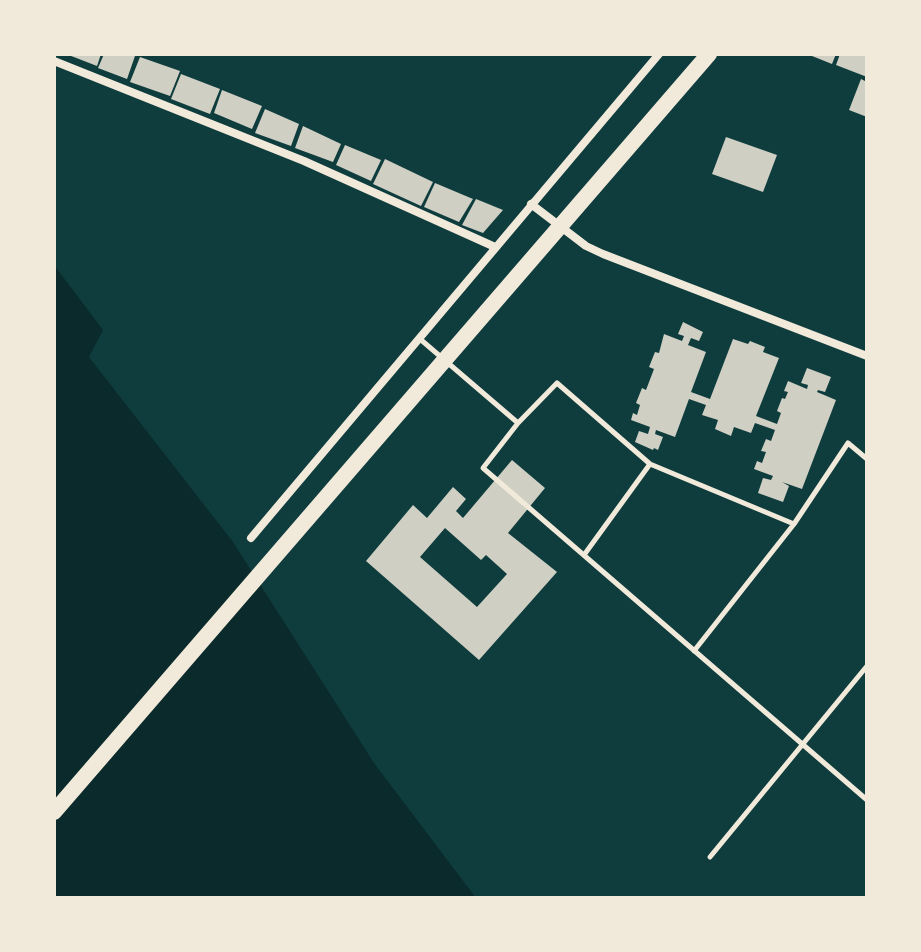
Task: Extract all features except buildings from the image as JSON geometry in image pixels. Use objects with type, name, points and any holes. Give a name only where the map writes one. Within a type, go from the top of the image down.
[{"type":"highway","points":[[54,812],[709,54]]},
{"type":"street","points":[[251,538],[659,54]]},
{"type":"street","points":[[54,61],[304,161],[495,247]]},
{"type":"street","points":[[531,204],[586,246],[603,254],[867,356]]},
{"type":"lane","points":[[419,338],[518,423]]},
{"type":"lane","points":[[794,524],[650,464],[557,383],[518,423],[483,468],[867,800]]},
{"type":"lane","points":[[694,651],[794,524],[848,443],[867,459]]},
{"type":"lane","points":[[584,555],[650,464]]},
{"type":"lane","points":[[710,857],[867,666]]},
{"type":"water","points":[[54,265],[103,330],[89,357],[233,542],[374,763],[476,898],[54,898]]}]
